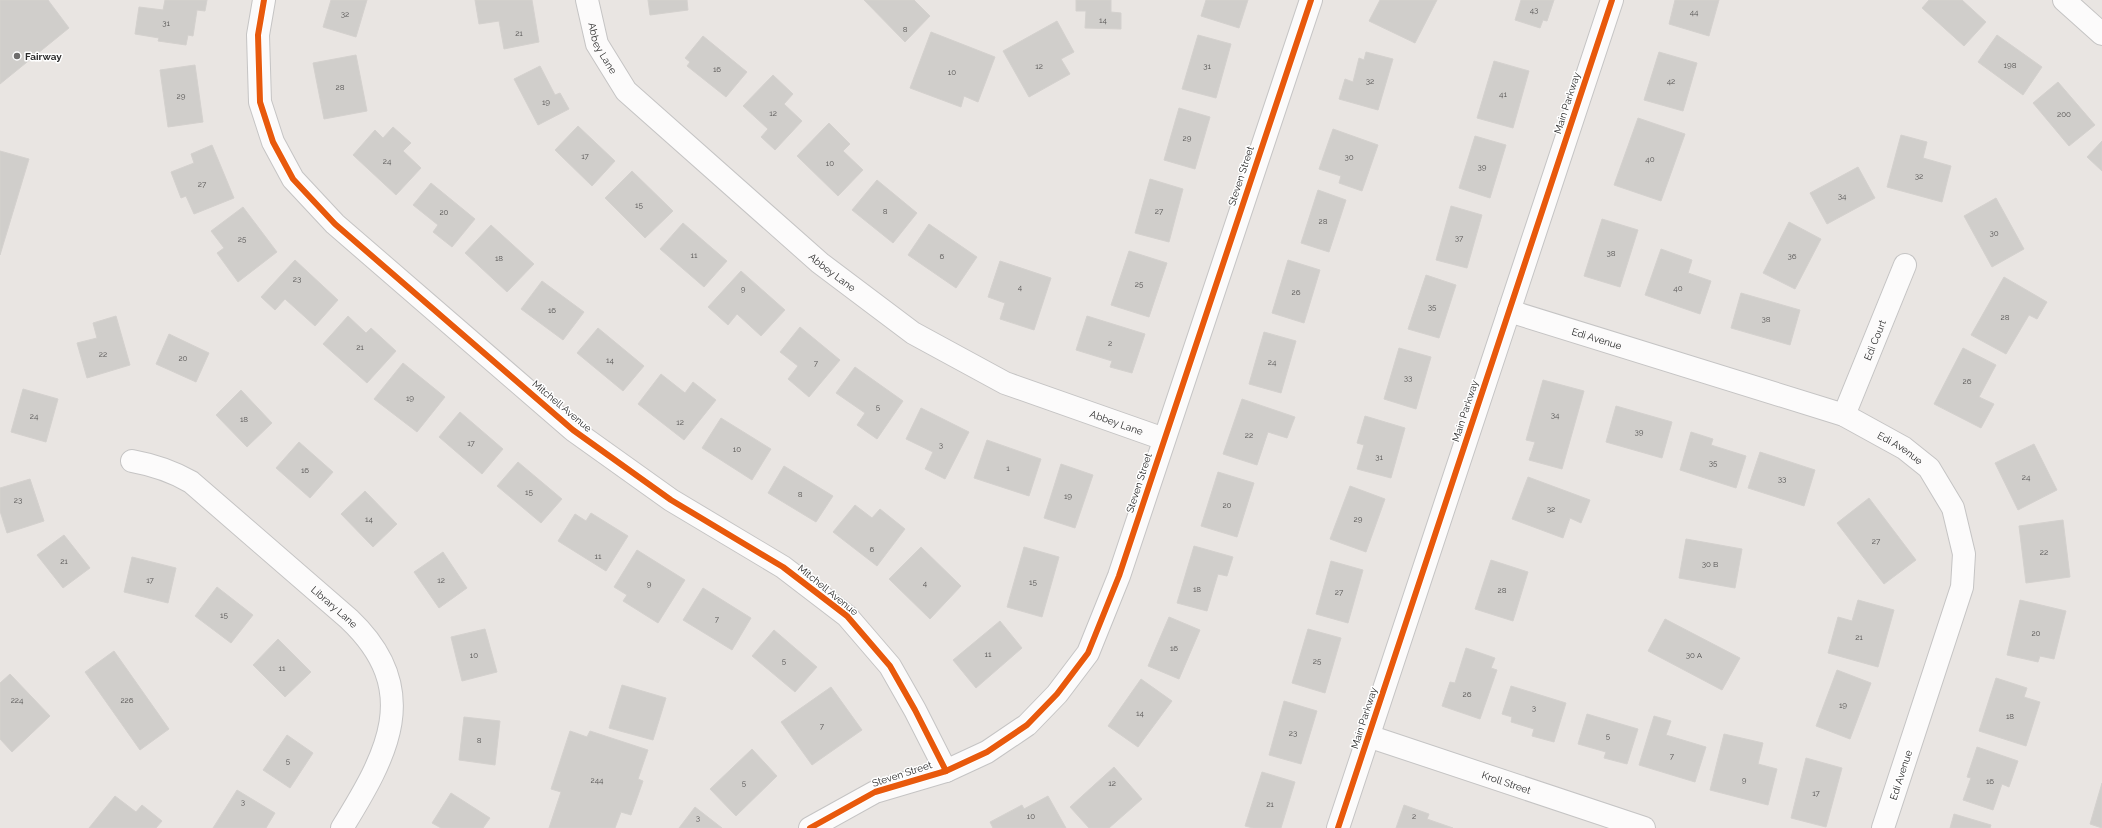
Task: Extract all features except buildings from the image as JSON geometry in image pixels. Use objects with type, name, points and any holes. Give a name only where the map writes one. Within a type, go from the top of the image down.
[{"type":"street","name":"Mitchell Avenue","points":[[264,0],[258,35],[260,102],[273,142],[293,179],[335,224],[573,430],[671,500],[783,567],[847,616],[890,666],[915,710],[946,771]]},
{"type":"street","name":"Abbey Lane","points":[[587,0],[597,44],[626,91],[820,263],[913,333],[1005,383],[1164,439]]},
{"type":"street","name":"Steven Street","points":[[810,828],[875,792],[946,771],[987,752],[1027,725],[1058,694],[1088,653],[1119,576],[1311,0]]},
{"type":"street","name":"Main Parkway","points":[[1338,828],[1612,0]]},
{"type":"street","points":[[2064,0],[2102,34]]},
{"type":"street","name":"Edi Court","points":[[1844,415],[1906,265]]},
{"type":"street","name":"Edi Avenue","points":[[1509,311],[1844,415],[1904,448],[1929,468],[1953,508],[1964,554],[1962,587],[1884,828]]},
{"type":"street","name":"Library Lane","points":[[132,461],[153,465],[172,471],[191,482],[349,619],[363,632],[377,653],[386,674],[392,697],[392,722],[383,753],[362,795],[342,828]]},
{"type":"street","name":"Kroll Street","points":[[1368,736],[1644,828]]},
{"type":"cycle path","points":[[264,0],[258,35],[260,102],[273,142],[293,179],[335,224],[573,430],[671,500],[783,567],[847,616],[890,666],[915,710],[946,771]]},
{"type":"cycle path","points":[[810,828],[875,792],[946,771],[987,752],[1027,725],[1057,694],[1088,653],[1119,576],[1311,0]]},
{"type":"cycle path","points":[[1338,828],[1612,0]]},
{"type":"place","name":"Fairway","points":[[17,56]]}]
